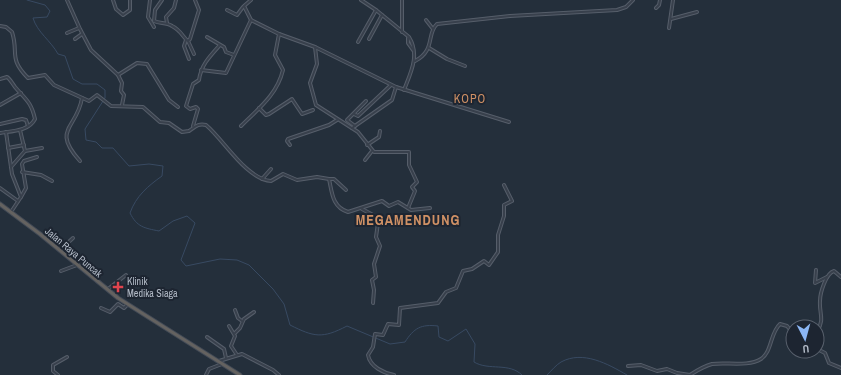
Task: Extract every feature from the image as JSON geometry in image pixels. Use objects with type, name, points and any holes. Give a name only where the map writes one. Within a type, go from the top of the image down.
[{"type":"highway","name":"Jalan Raya Puncak","points":[[0,204],[60,250],[127,305],[240,375]]},
{"type":"street","points":[[67,0],[79,28],[94,54],[113,68],[118,74],[122,84],[121,90],[124,95],[122,105]]},
{"type":"street","points":[[113,0],[116,9],[123,15],[127,14],[130,10],[130,0]]},
{"type":"street","points":[[150,0],[148,17],[154,27]]},
{"type":"street","points":[[162,0],[155,10],[154,20],[156,23],[168,23],[181,31],[194,54]]},
{"type":"street","points":[[168,23],[166,18],[174,8],[176,0]]},
{"type":"street","points":[[188,59],[184,46],[187,40],[190,39],[199,10],[195,0]]},
{"type":"street","points":[[226,10],[237,15],[251,0]]},
{"type":"street","points":[[361,0],[376,10],[409,37],[412,43],[415,61],[404,90]]},
{"type":"street","points":[[402,0],[402,32]]},
{"type":"street","points":[[415,61],[422,56],[428,48],[433,29],[439,24],[479,19],[617,10],[626,7],[633,0]]},
{"type":"street","points":[[656,8],[659,6],[660,0]]},
{"type":"street","points":[[669,28],[673,0]]},
{"type":"street","points":[[244,6],[251,20],[279,34],[315,47],[391,85],[509,122]]},
{"type":"street","points":[[358,42],[376,10]]},
{"type":"street","points":[[671,19],[697,12]]},
{"type":"street","points":[[369,39],[382,15]]},
{"type":"street","points":[[201,70],[225,73],[251,20]]},
{"type":"street","points":[[426,20],[433,29]]},
{"type":"street","points":[[0,26],[6,27],[12,32],[15,61],[20,70],[27,77],[45,75],[53,84],[90,101],[97,95],[101,100],[111,106],[122,105],[129,108],[144,108],[158,121],[169,123],[182,132],[190,131],[198,109],[196,107],[190,109],[186,106],[193,84],[199,80],[201,70],[206,60],[220,45]]},
{"type":"street","points":[[67,33],[79,28]]},
{"type":"street","points":[[75,39],[82,34]]},
{"type":"street","points":[[241,126],[272,95],[283,71],[275,55],[279,34]]},
{"type":"street","points":[[207,37],[224,48],[226,52],[234,55]]},
{"type":"street","points":[[315,47],[317,64],[310,82],[315,102],[321,109],[360,134],[372,151],[378,153],[390,151],[409,152],[409,166],[417,182],[412,187],[415,191],[408,208]]},
{"type":"street","points":[[428,48],[443,57],[465,66]]},
{"type":"street","points":[[118,74],[137,63],[147,64],[169,100],[178,107]]},
{"type":"street","points":[[0,79],[8,77],[29,102],[35,118],[34,121],[28,126],[20,130],[0,133]]},
{"type":"street","points":[[354,114],[357,117],[391,85]]},
{"type":"street","points":[[352,128],[392,100],[396,87]]},
{"type":"street","points":[[0,105],[22,93]]},
{"type":"street","points":[[80,161],[68,147],[66,140],[68,131],[80,106],[82,98]]},
{"type":"street","points":[[259,108],[268,114],[292,99],[302,114],[313,110]]},
{"type":"street","points":[[355,126],[346,120],[366,101]]},
{"type":"street","points":[[359,108],[363,111]]},
{"type":"street","points":[[0,124],[22,119],[27,121],[28,126]]},
{"type":"street","points":[[290,145],[287,141],[288,139],[329,125],[337,120]]},
{"type":"street","points":[[193,126],[206,124],[217,134],[242,164],[255,176],[271,181],[283,174],[297,180],[317,177],[334,179],[346,190]]},
{"type":"street","points":[[20,130],[25,151]]},
{"type":"street","points":[[367,145],[380,137],[380,131]]},
{"type":"street","points":[[6,132],[11,167],[21,197]]},
{"type":"street","points":[[8,148],[24,145]]},
{"type":"street","points":[[11,167],[25,151],[42,148]]},
{"type":"street","points":[[365,160],[372,151]]},
{"type":"street","points":[[10,212],[26,188],[22,172],[23,162],[37,157]]},
{"type":"street","points":[[263,178],[271,169]]},
{"type":"street","points":[[22,172],[41,175],[52,181]]},
{"type":"street","points":[[329,179],[331,194],[340,207],[348,212],[382,201],[389,206],[398,202],[414,210],[430,208]]},
{"type":"street","points":[[394,375],[386,374],[380,371],[368,358],[373,347],[375,334],[383,336],[388,324],[399,325],[400,308],[439,303],[446,292],[456,288],[463,271],[472,269],[484,261],[488,265],[496,256],[499,251],[498,235],[504,216],[504,205],[512,201],[504,185]]},
{"type":"street","points":[[0,188],[18,201]]},
{"type":"street","points":[[361,209],[373,214],[378,223],[376,235],[380,246],[374,264],[376,278],[372,280],[374,290],[373,303]]},
{"type":"street","points":[[60,250],[73,238]]},
{"type":"street","points":[[61,271],[77,265]]},
{"type":"street","points":[[816,270],[815,283],[828,277]]},
{"type":"street","points":[[822,319],[821,296],[828,277],[831,272],[834,271],[841,277]]},
{"type":"street","points":[[107,290],[126,275]]},
{"type":"street","points":[[102,308],[110,312],[118,304],[124,308],[127,305]]},
{"type":"street","points":[[235,310],[238,318],[242,321]]},
{"type":"street","points":[[237,355],[231,347],[235,334],[240,328],[242,321],[254,312]]},
{"type":"street","points":[[628,366],[639,365],[657,371],[667,369],[677,373],[690,375],[710,365],[750,363],[760,360],[765,356],[771,339],[780,324],[785,325]]},
{"type":"street","points":[[229,326],[235,334]]},
{"type":"street","points":[[207,337],[224,349],[226,358]]},
{"type":"street","points":[[825,353],[829,363],[841,368]]},
{"type":"street","points":[[218,361],[242,354],[273,370],[279,375]]},
{"type":"street","points":[[58,375],[54,371],[53,365],[66,357]]},
{"type":"street","points":[[206,375],[210,368],[222,364]]},
{"type":"waterway","points":[[27,0],[45,5],[50,11],[47,17],[33,18],[38,28],[58,54],[65,56],[73,79],[82,84],[97,84],[105,90],[105,98],[85,129],[86,140],[96,142],[102,148],[113,148],[129,166],[149,164],[163,166],[162,176],[143,192],[136,201],[130,213],[138,224],[149,229],[159,231],[173,221],[187,216],[195,223],[181,260],[186,266],[220,259],[237,260],[249,265],[273,289],[284,304],[290,325],[312,334],[324,335],[347,326],[390,344],[405,342],[415,330],[422,326],[438,326],[439,337],[448,341],[466,329],[475,344],[474,362],[480,365],[511,369],[522,375]]},
{"type":"waterway","points":[[547,375],[561,362],[578,357],[604,363],[627,375]]},
{"type":"place","name":"Klinik Medika Siaga","points":[[118,287]]},
{"type":"district","name":"KOPO","points":[[470,99]]},
{"type":"district","name":"MEGAMENDUNG","points":[[408,220]]}]
